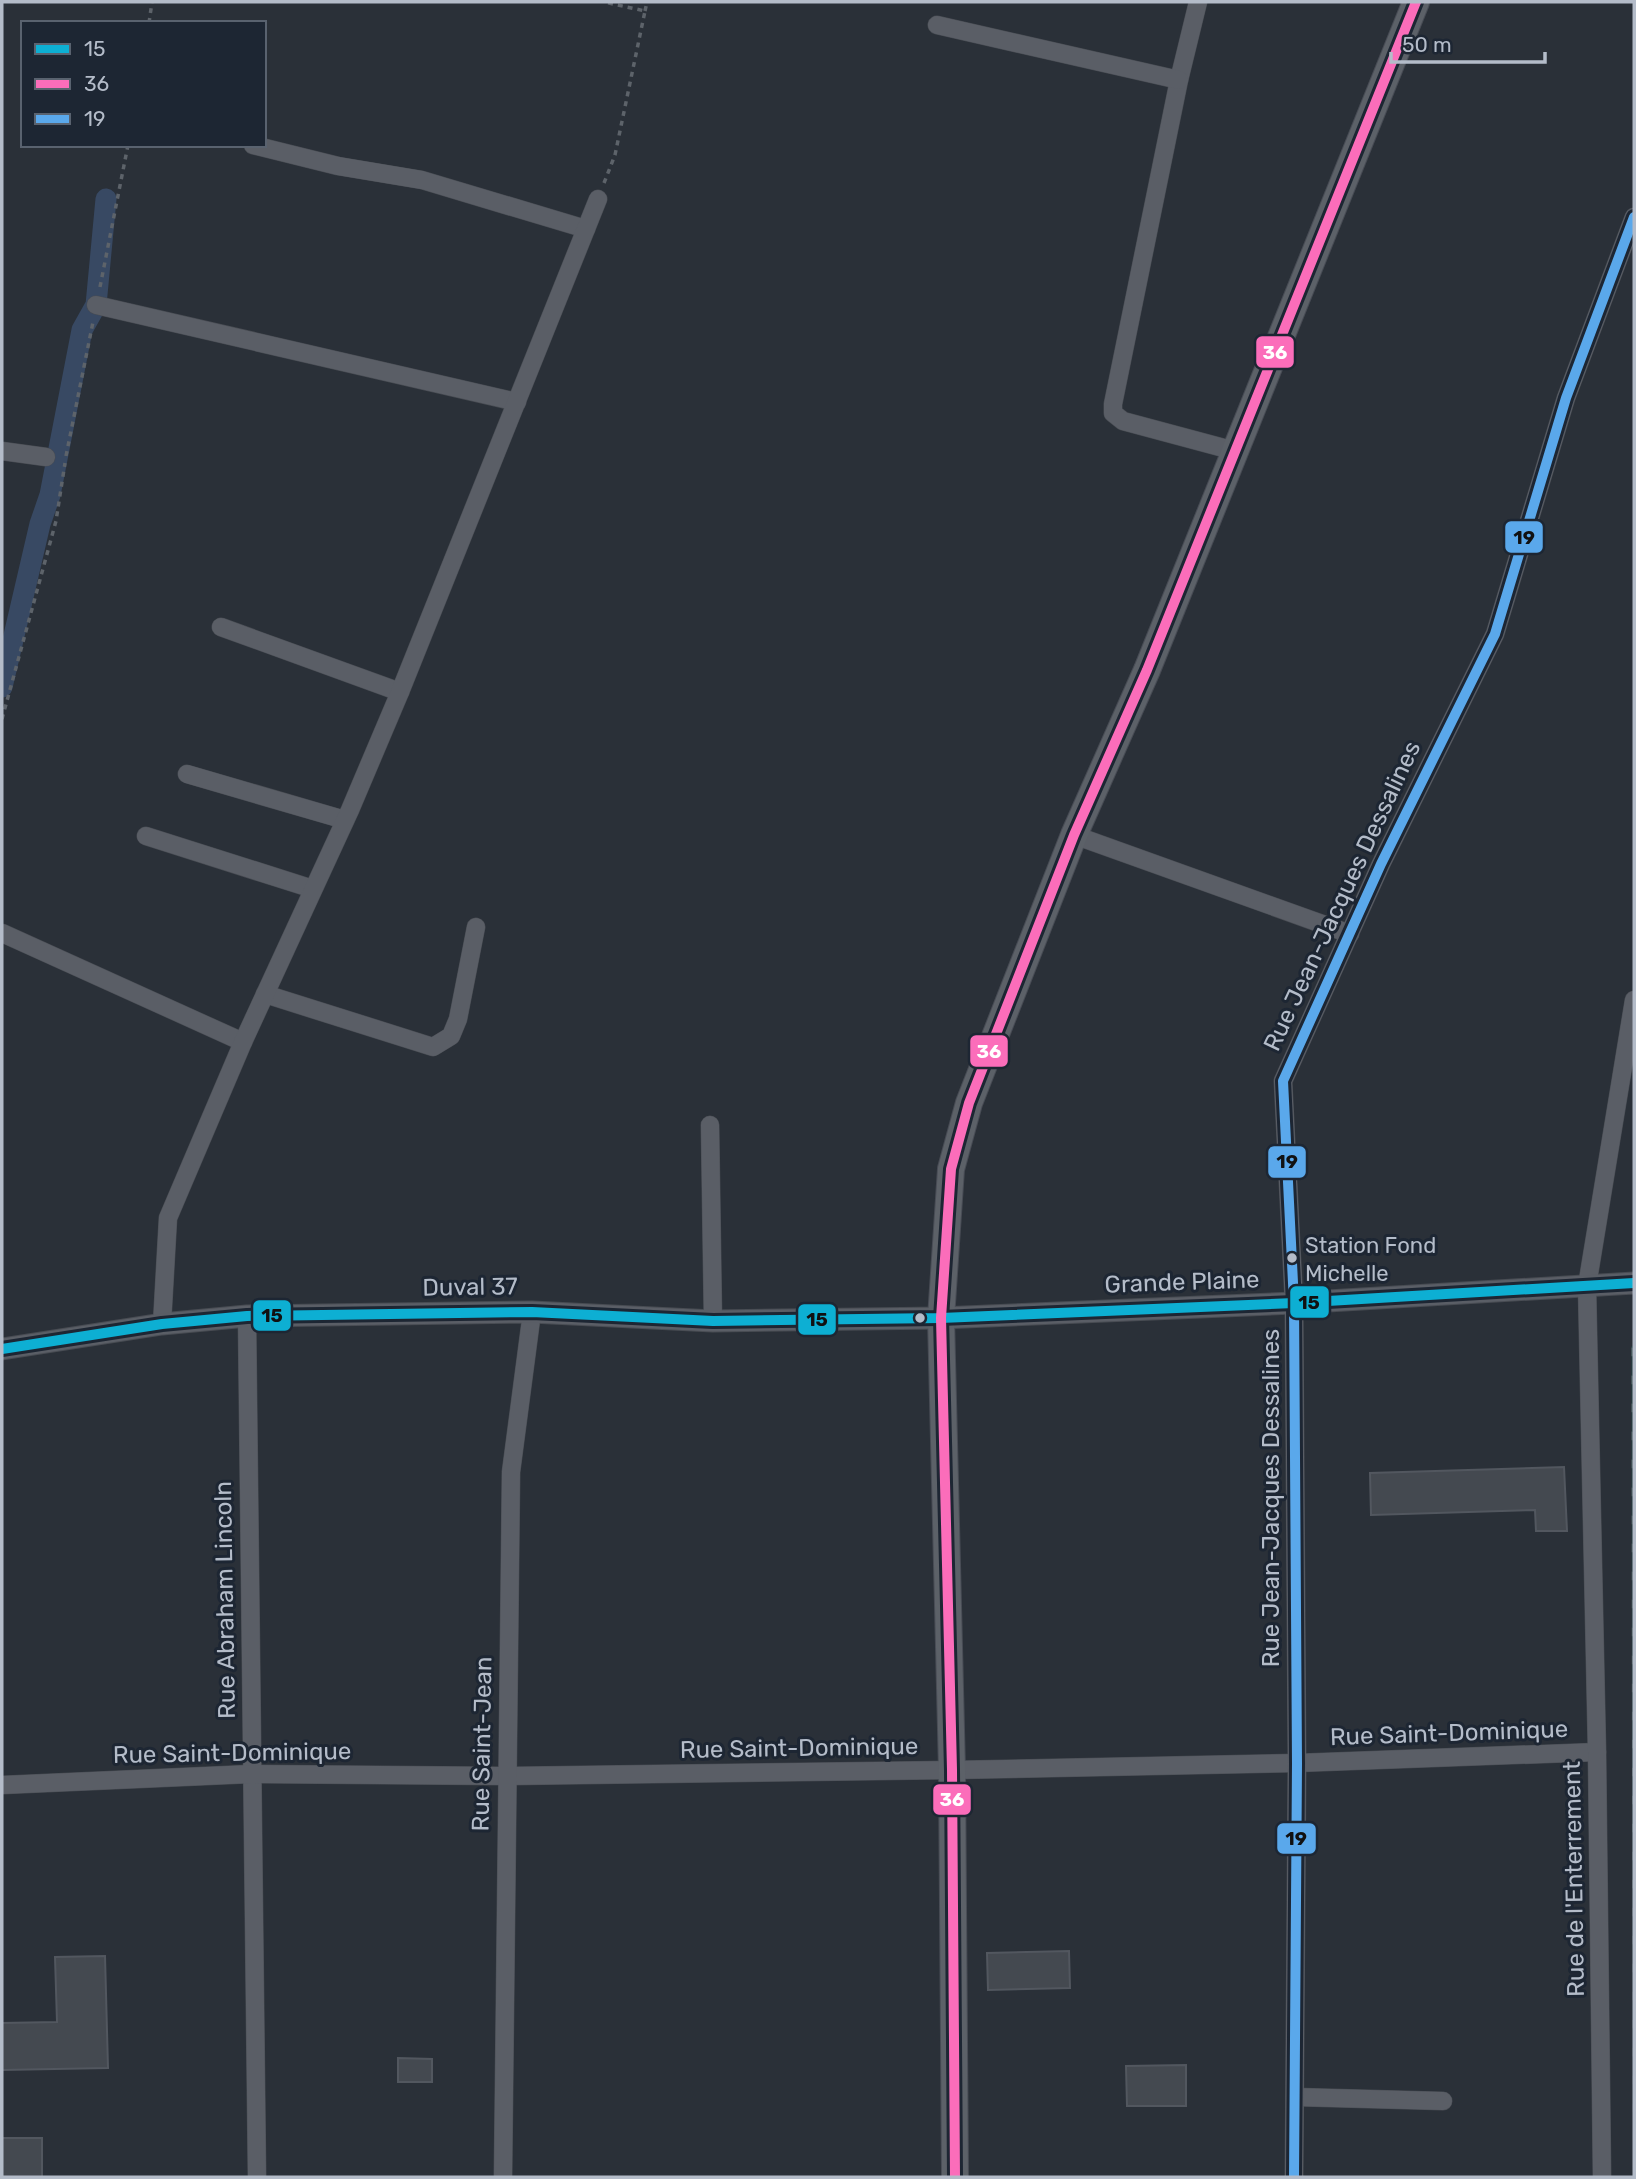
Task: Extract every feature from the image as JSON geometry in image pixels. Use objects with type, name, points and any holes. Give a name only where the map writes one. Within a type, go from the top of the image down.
[{"type":"main road","points":[[955,2177],[952,1770],[941,1318],[951,1170],[966,1116],[999,1025],[1074,835],[1147,670],[1416,2]]},
{"type":"street","points":[[1198,2],[1179,80],[1113,413],[1123,421],[1235,451]]},
{"type":"street","points":[[937,25],[1179,80]]},
{"type":"street","points":[[261,147],[338,166],[422,180],[586,229]]},
{"type":"street","points":[[162,1324],[168,1218],[243,1042],[345,820],[400,692],[598,199]]},
{"type":"street","name":"Rue Jean-Jacques Dessalines","points":[[1294,2177],[1297,1763],[1294,1303],[1283,1081],[1381,864],[1495,634],[1566,398],[1634,216]]},
{"type":"street","points":[[96,304],[517,402]]},
{"type":"street","points":[[2,451],[46,457]]},
{"type":"street","points":[[221,627],[400,692]]},
{"type":"street","points":[[187,774],[345,820]]},
{"type":"street","points":[[1074,835],[1350,934]]},
{"type":"street","points":[[146,836],[313,889]]},
{"type":"street","points":[[265,994],[433,1047],[452,1036],[458,1020],[475,927]]},
{"type":"street","points":[[2,933],[243,1042]]},
{"type":"street","name":"Rue de l'Enterrement","points":[[1602,2177],[1597,1752],[1587,1286],[1634,1000]]},
{"type":"street","points":[[710,1125],[713,1321]]},
{"type":"street","name":"Grande Plaine","points":[[941,1318],[1294,1303],[1634,1283]]},
{"type":"street","name":"Duval 37","points":[[2,1349],[162,1324],[247,1316],[532,1312],[713,1321],[941,1318]]},
{"type":"street","name":"Rue Saint-Jean","points":[[503,2177],[511,1472],[532,1312]]},
{"type":"street","name":"Rue Abraham Lincoln","points":[[247,1316],[257,2177]]},
{"type":"street","name":"Rue Saint-Dominique","points":[[2,1786],[251,1774],[506,1776],[952,1770],[1297,1763],[1597,1752]]},
{"type":"street","points":[[1295,2097],[1443,2101]]},
{"type":"path","points":[[149,21],[152,2]]},
{"type":"path","points":[[604,2],[645,11]]},
{"type":"path","points":[[598,199],[615,155],[647,2]]},
{"type":"path","points":[[2,719],[56,521],[128,147]]},
{"type":"green space","points":[[1631,1346],[1634,1346],[1634,2177],[1633,2177]]},
{"type":"building","points":[[1564,1467],[1567,1531],[1536,1531],[1535,1510],[1371,1515],[1370,1473]]},
{"type":"building","points":[[1069,1951],[1070,1988],[988,1990],[987,1953]]},
{"type":"building","points":[[105,1956],[108,2068],[2,2070],[2,2023],[57,2022],[55,1957]]},
{"type":"building","points":[[398,2058],[432,2059],[432,2082],[398,2082]]},
{"type":"building","points":[[1186,2065],[1186,2106],[1127,2106],[1126,2066]]},
{"type":"building","points":[[2,2138],[42,2138],[42,2177],[2,2177]]},
{"type":"waterway","points":[[2,687],[40,524],[50,495],[82,330],[96,305],[106,199]]},
{"type":"transit line","name":"36","points":[[955,2177],[952,1770],[941,1318],[951,1169],[969,1103],[1074,835],[1147,670],[1416,2]]},
{"type":"transit line","name":"19","points":[[1294,2177],[1297,1763],[1294,1303],[1283,1081],[1381,864],[1495,634],[1566,398],[1634,217]]},
{"type":"transit line","name":"15","points":[[2,1349],[162,1324],[247,1316],[532,1312],[713,1321],[941,1318],[1294,1303],[1634,1283]]},
{"type":"place","name":"Station Fond Michelle","points":[[1292,1258]]}]
